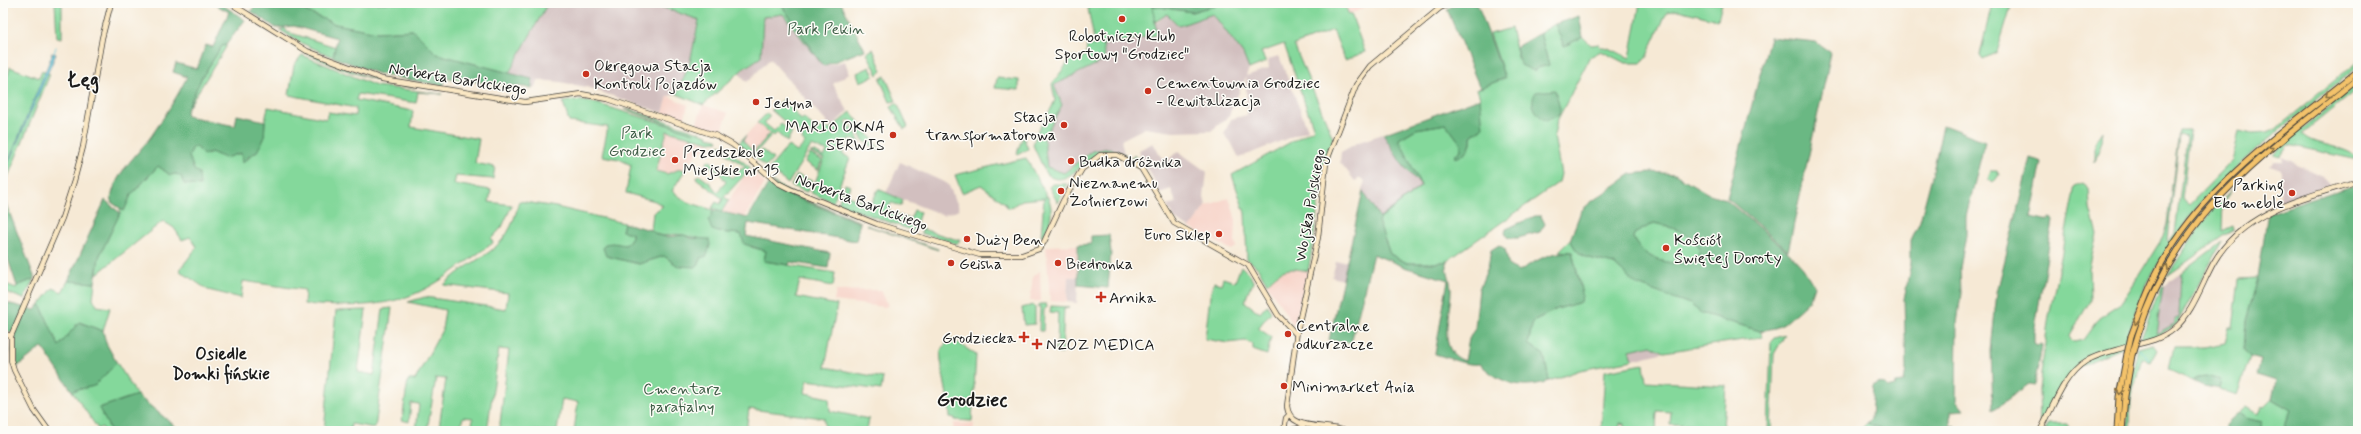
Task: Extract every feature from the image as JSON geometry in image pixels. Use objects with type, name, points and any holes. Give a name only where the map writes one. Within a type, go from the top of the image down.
[{"type":"main road","points":[[2122,431],[2131,336],[2156,273],[2184,230],[2218,189],[2264,147],[2358,71]]},
{"type":"main road","points":[[2116,431],[2119,397],[2130,355],[2146,310],[2161,276],[2188,232],[2204,212],[2246,170],[2358,78]]},
{"type":"street","points":[[49,431],[34,410],[10,360],[11,336],[62,218],[74,182],[83,147],[102,38],[111,3]]},
{"type":"street","name":"Norberta Barlickiego","points":[[230,3],[308,51],[382,79],[525,102],[571,94],[588,95],[608,99],[717,136],[733,145],[778,183],[790,189],[877,224],[980,255],[1015,256],[1039,249],[1045,240],[1073,182],[1082,169],[1100,155],[1117,156],[1141,168],[1174,223],[1248,265],[1278,315],[1296,334]]},
{"type":"street","name":"Wojska Polskiego","points":[[1284,431],[1286,418],[1289,415],[1287,406],[1296,334],[1318,237],[1326,163],[1356,86],[1370,66],[1440,8],[1451,3]]},
{"type":"street","points":[[2040,431],[2069,378],[2082,364],[2109,352],[2156,340],[2175,329],[2189,310],[2222,249],[2242,227],[2255,218],[2281,207],[2358,181]]},
{"type":"street","points":[[3,333],[11,336]]},
{"type":"street","points":[[1289,415],[1293,420],[1304,424],[1334,427],[1345,431]]},
{"type":"street","points":[[1288,431],[1303,427],[1304,424]]},
{"type":"shaded area","points":[[548,3],[650,3],[699,20],[690,62],[677,94],[668,96],[663,113],[586,87],[560,82],[538,80],[536,87],[532,88],[532,79],[509,73]]},
{"type":"shaded area","points":[[1344,3],[1362,3],[1364,8],[1349,15]]},
{"type":"shaded area","points":[[783,14],[823,66],[845,61],[849,73],[833,84],[848,111],[831,127],[770,59],[747,82],[739,73],[761,57],[763,17]]},
{"type":"shaded area","name":"Cementownia Grodziec - Rewitalizacja","points":[[1167,14],[1179,26],[1213,14],[1243,54],[1249,69],[1246,76],[1269,68],[1268,59],[1279,56],[1308,130],[1239,158],[1231,142],[1224,134],[1231,119],[1247,115],[1246,77],[1228,117],[1211,131],[1173,132],[1145,128],[1121,140],[1124,154],[1110,148],[1088,153],[1064,173],[1047,167],[1044,138],[1062,105],[1054,85],[1105,60],[1103,45],[1157,36],[1155,24]]},
{"type":"shaded area","points":[[668,96],[688,105],[684,120],[663,113]]},
{"type":"shaded area","points":[[703,105],[728,113],[721,133],[696,124]]},
{"type":"shaded area","points":[[757,123],[770,133],[753,155],[740,142]]},
{"type":"shaded area","name":"Przedszkole Miejskie nr 15","points":[[667,131],[672,131],[710,142],[706,149],[697,152],[685,170],[680,169],[667,174],[656,171]]},
{"type":"shaded area","points":[[1383,134],[1401,163],[1421,186],[1380,218],[1362,190],[1365,181],[1360,178],[1355,181],[1340,162],[1341,152],[1359,142]]},
{"type":"shaded area","points":[[1153,143],[1161,157],[1168,160],[1178,151],[1207,172],[1204,197],[1206,206],[1190,228],[1175,219],[1167,206],[1176,203],[1171,189],[1160,193],[1150,172],[1142,164],[1139,150]]},
{"type":"shaded area","points":[[2282,157],[2323,176],[2330,186],[2280,204],[2281,170],[2270,166],[2274,162],[2282,162]]},
{"type":"shaded area","points":[[900,162],[948,184],[960,210],[943,215],[886,193]]},
{"type":"shaded area","points":[[749,169],[765,183],[745,217],[725,213],[722,211]]},
{"type":"shaded area","points":[[1228,198],[1236,220],[1235,244],[1237,246],[1232,250],[1190,228],[1206,206]]},
{"type":"shaded area","points":[[1078,245],[1078,277],[1068,277],[1067,302],[1050,301],[1046,246]]},
{"type":"shaded area","points":[[1347,261],[1343,280],[1332,277],[1336,262]]},
{"type":"shaded area","points":[[1289,267],[1308,271],[1294,326],[1267,284],[1277,273]]},
{"type":"shaded area","points":[[1040,271],[1041,301],[1030,301],[1033,276]]},
{"type":"shaded area","points":[[2181,273],[2179,317],[2171,326],[2155,334],[2163,286]]},
{"type":"shaded area","points":[[1068,277],[1078,277],[1077,303],[1067,302]]},
{"type":"shaded area","points":[[881,290],[888,305],[885,307],[834,301],[836,291]]},
{"type":"shaded area","points":[[1651,345],[1664,352],[1633,360],[1630,350]]},
{"type":"shaded area","points":[[954,423],[974,424],[973,431],[953,431]]},
{"type":"green space","points":[[55,3],[62,3],[62,38],[57,37]]},
{"type":"green space","points":[[212,3],[220,3],[245,20],[226,45],[222,46],[202,77],[186,111],[187,116],[235,126],[237,115],[265,121],[264,139],[256,153],[252,154],[242,163],[241,153],[225,158],[211,152],[203,155],[197,147],[193,147],[189,156],[194,170],[199,173],[200,186],[184,184],[181,176],[176,174],[170,175],[158,166],[131,195],[124,211],[111,202],[112,192],[121,174],[152,135],[171,106],[187,77],[173,72],[176,63],[197,69],[206,45],[213,47],[229,12]]},
{"type":"green space","points":[[257,3],[287,3],[335,24],[377,32],[413,30],[437,54],[532,79],[532,88],[446,78],[443,86],[379,74],[333,57],[337,38],[294,26],[276,28],[251,11]]},
{"type":"green space","points":[[287,3],[548,3],[509,73],[437,54],[413,30],[377,32],[335,24]]},
{"type":"green space","points":[[650,3],[780,3],[823,66],[783,14],[763,17],[761,57],[743,69],[703,105],[677,94],[690,62],[699,20]]},
{"type":"green space","name":"Park Pekin","points":[[780,3],[841,3],[865,50],[823,66]]},
{"type":"green space","points":[[1087,3],[1152,3],[1157,35],[1101,45],[1103,45],[1105,60],[1054,85],[1062,105],[1044,138],[1047,167],[1064,173],[1092,151],[1110,148],[1121,153],[1115,151],[1104,152],[1086,162],[1070,175],[1055,179],[1046,174],[1033,145],[1036,134],[1055,100],[1052,84],[1073,56],[1080,59],[1086,55],[1087,45],[1095,45]]},
{"type":"green space","points":[[1154,3],[1222,3],[1192,12],[1153,6]]},
{"type":"green space","points":[[1222,3],[1344,3],[1349,15],[1351,14],[1365,52],[1345,60],[1333,30],[1294,45],[1333,138],[1324,171],[1308,271],[1295,269],[1285,270],[1267,284],[1258,268],[1247,259],[1245,213],[1232,175],[1314,129],[1284,44],[1261,52],[1266,62],[1249,69],[1243,54],[1213,14],[1179,26],[1167,14],[1155,22],[1153,6],[1192,12]]},
{"type":"green space","points":[[1458,3],[1477,3],[1505,78],[1480,88],[1447,9]]},
{"type":"green space","points":[[1640,3],[1722,3],[1718,20],[1678,10],[1667,12],[1646,58],[1641,63],[1625,63],[1601,51],[1590,57],[1557,121],[1554,136],[1561,174],[1559,182],[1447,261],[1437,263],[1407,263],[1390,254],[1377,221],[1421,186],[1399,139],[1416,129],[1446,124],[1461,144],[1461,150],[1455,155],[1456,158],[1468,150],[1471,144],[1471,136],[1480,130],[1480,98],[1477,89],[1505,78],[1490,34],[1511,28],[1520,65],[1537,68],[1549,65],[1540,33],[1555,24],[1564,46],[1583,37],[1591,45],[1599,44],[1600,47],[1611,49],[1630,58]]},
{"type":"green space","points":[[1992,3],[2012,3],[1997,52],[1983,59],[1980,55]]},
{"type":"green space","points":[[1579,16],[1583,37],[1564,46],[1555,24]]},
{"type":"green space","points":[[285,28],[287,32],[336,47],[333,57],[299,42],[280,30]]},
{"type":"green space","points":[[1540,33],[1549,65],[1537,68],[1534,71],[1521,65],[1516,47]]},
{"type":"green space","points":[[1770,37],[1816,42],[1831,53],[1788,251],[1727,198]]},
{"type":"green space","points":[[290,44],[366,76],[415,88],[382,81],[350,72],[304,52]]},
{"type":"green space","points":[[226,45],[186,111],[202,77],[222,46]]},
{"type":"green space","points":[[873,49],[882,71],[878,75],[867,53]]},
{"type":"green space","points":[[302,55],[376,86],[442,94],[418,92],[416,103],[358,94],[356,100],[413,111],[411,127],[479,139],[475,163],[495,167],[493,179],[456,176],[454,184],[491,190],[489,202],[512,205],[502,227],[491,239],[493,243],[429,287],[406,297],[377,304],[333,306],[304,304],[305,290],[243,281],[241,298],[208,290],[180,271],[197,247],[190,237],[182,240],[174,228],[163,221],[97,274],[99,257],[120,213],[120,209],[124,211],[131,195],[158,166],[170,175],[176,174],[181,176],[184,184],[188,184],[194,170],[189,156],[193,147],[197,147],[207,155],[211,152],[218,155],[241,153],[247,160],[252,154],[256,153],[264,139],[265,121],[268,107],[326,119],[328,112],[355,116],[356,108],[289,95],[294,65]]},
{"type":"green space","points":[[2358,61],[2358,66],[2257,149],[2197,206],[2154,270],[2141,298],[2124,346],[2076,368],[2040,424],[2039,389],[2048,322],[2075,186],[2083,183],[2089,188],[2090,209],[2097,234],[2089,269],[2090,301],[2070,335],[2071,340],[2074,342],[2083,340],[2099,318],[2119,305],[2163,237],[2167,224],[2179,131],[2190,131],[2182,199],[2189,205],[2232,161],[2239,131],[2252,134],[2266,133],[2276,129]],"holes":[[[2179,135],[2187,137],[2175,233],[2169,242],[2167,240]]]},
{"type":"green space","points":[[10,67],[39,78],[42,71],[50,74],[3,189],[3,73],[8,75]]},
{"type":"green space","points":[[870,67],[874,76],[860,82],[857,73]]},
{"type":"green space","points":[[2358,74],[2243,171],[2255,159]]},
{"type":"green space","points":[[885,76],[896,101],[890,102],[880,79]]},
{"type":"green space","points":[[997,78],[1019,80],[1019,90],[995,88]]},
{"type":"green space","points":[[2358,83],[2358,88],[2303,133],[2313,141],[2347,151],[2354,155],[2358,160],[2289,145],[2280,157],[2274,155],[2286,142]]},
{"type":"green space","points":[[1555,90],[1560,109],[1559,115],[1546,121],[1536,112],[1534,108],[1534,96],[1536,92]]},
{"type":"green space","points":[[1480,98],[1483,127],[1471,136],[1471,144],[1468,150],[1456,158],[1455,155],[1461,150],[1461,144],[1446,124],[1416,129],[1399,139],[1421,186],[1401,163],[1383,134]]},
{"type":"green space","points":[[784,99],[801,120],[804,118],[817,131],[824,125],[829,130],[851,112],[879,148],[878,150],[864,141],[850,120],[845,123],[854,130],[860,143],[849,138],[842,154],[850,158],[833,202],[811,193],[824,159],[810,152],[815,152],[824,157],[827,151],[811,146],[788,184],[769,169],[788,146],[797,152],[805,143],[802,140],[803,137],[771,110]]},
{"type":"green space","points":[[574,100],[592,102],[694,133],[624,109],[632,110],[708,135],[707,137],[717,139],[718,141],[710,142],[667,131],[656,171],[667,174],[680,169],[685,170],[672,191],[687,202],[713,210],[711,223],[718,232],[741,234],[751,247],[766,251],[764,261],[835,273],[833,286],[800,280],[796,297],[837,305],[825,367],[883,378],[881,390],[807,380],[805,393],[829,398],[830,411],[869,419],[867,431],[825,431],[824,418],[749,409],[746,431],[574,431],[578,402],[562,399],[557,431],[499,431],[509,350],[499,349],[487,431],[471,431],[473,418],[463,417],[460,431],[439,427],[446,379],[436,378],[427,431],[416,431],[419,404],[411,403],[409,422],[402,420],[408,380],[415,380],[442,330],[445,310],[408,302],[425,297],[506,309],[508,293],[444,285],[456,274],[490,252],[499,244],[514,220],[519,201],[556,207],[624,223],[622,231],[632,232],[632,237],[626,245],[616,243],[606,256],[639,264],[664,256],[678,266],[699,238],[678,234],[663,236],[651,230],[653,213],[663,206],[655,201],[626,193],[631,165],[619,159],[602,156],[608,127],[569,122],[563,102]]},
{"type":"green space","points":[[897,103],[908,127],[904,129],[891,107]]},
{"type":"green space","points":[[767,113],[770,116],[764,123],[774,131],[781,124],[792,132],[787,142],[777,133],[774,136],[772,134],[753,156],[739,143],[746,135],[743,141],[754,152],[770,133],[757,123]]},
{"type":"green space","points":[[1943,125],[1985,141],[1966,217],[1966,235],[1960,268],[1961,293],[1957,324],[1956,400],[1964,410],[1950,411],[1950,426],[1954,426],[1956,429],[1943,430],[1923,425],[1920,431],[1886,431],[1867,423],[1871,419],[1873,386],[1878,383],[1884,384],[1887,388],[1895,386],[1896,383],[1904,382],[1906,369],[1904,299],[1911,263],[1911,240],[1920,221]]},
{"type":"green space","points":[[2103,131],[2102,141],[2095,162],[2095,143]]},
{"type":"green space","points":[[1023,136],[1028,149],[1019,154],[1017,153]]},
{"type":"green space","points":[[720,144],[751,168],[724,197],[729,200],[722,211],[712,208],[716,202],[720,204],[723,199],[696,178],[699,175],[710,183],[717,192],[726,182],[718,171],[706,164],[709,160],[732,178],[739,170],[746,167],[719,149]]},
{"type":"green space","points":[[762,150],[773,159],[766,167],[756,158]]},
{"type":"green space","points":[[810,154],[822,160],[818,170],[805,162]]},
{"type":"green space","points":[[1124,154],[1133,158],[1134,155],[1137,159],[1135,160]]},
{"type":"green space","points":[[1026,158],[1047,196],[1045,197],[1048,197],[1050,202],[1051,217],[1043,237],[1041,236],[1044,198],[1022,200],[1008,209],[1005,203],[981,185],[962,193],[955,175]]},
{"type":"green space","points":[[2030,158],[2042,162],[2031,217],[2047,221],[2051,218],[2053,221],[2034,333],[2034,344],[2037,346],[2041,344],[2042,347],[2034,385],[2029,384],[1993,410],[1991,350],[1997,292]]},
{"type":"green space","points":[[1991,170],[1997,170],[1999,175],[1993,183],[1988,179]]},
{"type":"green space","points":[[1651,172],[1675,174],[1707,193],[1725,199],[1789,253],[1803,268],[1814,286],[1809,301],[1784,324],[1775,328],[1760,331],[1701,313],[1690,304],[1637,285],[1614,264],[1585,257],[1577,251],[1570,240],[1581,211],[1591,202],[1631,174]],"holes":[[[1654,223],[1680,231],[1696,242],[1700,248],[1697,259],[1688,262],[1670,263],[1652,257],[1644,252],[1633,238],[1634,234]]]},
{"type":"green space","points":[[797,175],[812,181],[807,192],[791,186]]},
{"type":"green space","points":[[768,179],[792,194],[861,222],[782,191]]},
{"type":"green space","points":[[768,184],[794,197],[860,223],[856,241],[748,223],[746,236],[830,253],[828,268],[790,262],[789,265],[764,261],[766,251],[744,244],[741,234],[712,230],[708,220],[711,217],[713,210],[748,218]]},
{"type":"green space","points":[[845,184],[850,186],[846,195],[868,204],[872,203],[878,189],[903,200],[901,206],[892,203],[890,204],[889,212],[910,219],[914,210],[920,212],[914,231],[838,204]]},
{"type":"green space","points":[[1052,184],[1067,184],[1058,203],[1049,187]]},
{"type":"green space","points":[[2358,184],[2358,431],[2292,431],[2285,426],[2291,410],[2272,399],[2276,381],[2257,375],[2261,360],[2250,357],[2244,350],[2246,321],[2258,278],[2268,214]]},
{"type":"green space","points":[[1421,186],[1378,221],[1390,254],[1407,263],[1437,263],[1447,261],[1451,291],[1447,341],[1450,349],[1456,356],[1465,361],[1469,339],[1475,328],[1479,289],[1488,267],[1491,250],[1499,245],[1505,249],[1509,266],[1519,271],[1538,260],[1551,255],[1572,252],[1582,294],[1581,302],[1557,309],[1533,321],[1528,344],[1544,355],[1549,381],[1539,384],[1520,385],[1504,381],[1480,364],[1464,363],[1435,354],[1448,280],[1407,268],[1373,254],[1351,343],[1329,340],[1363,191],[1380,218]]},
{"type":"green space","points":[[2233,188],[2223,202],[2222,231],[2233,226],[2234,230],[2223,236],[2167,276],[2206,217]]},
{"type":"green space","points":[[2223,190],[2200,215],[2207,206]]},
{"type":"green space","points":[[3,196],[34,276],[34,279],[17,286],[7,256],[3,255]]},
{"type":"green space","points":[[105,200],[120,213],[99,257],[95,283],[68,281]]},
{"type":"green space","points":[[2200,215],[2169,259],[2153,288],[2133,338],[2149,295],[2170,256]]},
{"type":"green space","points":[[1535,216],[1541,216],[1545,224],[1540,232],[1518,238],[1508,238],[1505,233],[1506,229]]},
{"type":"green space","points":[[624,223],[651,230],[657,235],[667,237],[684,235],[690,238],[709,239],[710,245],[707,256],[700,258],[699,264],[695,267],[678,266],[664,256],[639,264],[606,256],[603,248],[605,244],[612,243],[626,245],[632,237],[632,233],[622,231]]},
{"type":"green space","points":[[1654,223],[1680,231],[1696,242],[1700,248],[1697,259],[1688,262],[1670,263],[1652,257],[1644,252],[1633,238],[1634,234]]},
{"type":"green space","points":[[866,225],[938,249],[938,250]]},
{"type":"green space","points":[[922,229],[960,240],[957,244],[921,233]]},
{"type":"green space","points":[[1109,235],[1111,252],[1108,288],[1078,285],[1078,245],[1091,244],[1091,236]]},
{"type":"green space","points":[[1570,240],[1577,251],[1585,257],[1614,264],[1638,285],[1690,304],[1701,313],[1760,331],[1763,337],[1664,352],[1651,345],[1630,350],[1633,360],[1580,370],[1549,381],[1544,355],[1528,344],[1533,321],[1557,309],[1581,302],[1580,283],[1572,252],[1559,251]]},
{"type":"green space","points":[[2222,242],[2176,325],[2155,338],[2140,341],[2161,286],[2163,286],[2156,334],[2174,324],[2174,320],[2179,317],[2181,273]]},
{"type":"green space","points":[[1241,266],[1249,274],[1254,283],[1249,289],[1245,302],[1260,313],[1267,305],[1271,312],[1258,328],[1271,337],[1267,355],[1253,350],[1253,344],[1245,341],[1228,343],[1205,339],[1210,296],[1214,282],[1221,284],[1223,278],[1235,282]]},
{"type":"green space","points":[[2258,278],[2246,321],[2244,350],[2250,357],[2237,395],[2219,389],[2221,380],[2203,376],[2193,381],[2169,370],[2174,347],[2205,347],[2225,343],[2229,328],[2233,328],[2239,279]]},
{"type":"green space","points":[[34,279],[24,299],[3,291],[3,283],[16,288],[17,286]]},
{"type":"green space","points":[[68,281],[95,283],[93,298],[97,306],[110,308],[103,331],[79,322],[59,347],[40,304],[53,288],[62,292]]},
{"type":"green space","points":[[3,302],[35,310],[40,304],[59,346],[79,322],[103,331],[106,343],[117,363],[94,386],[72,391],[42,347],[17,367],[12,351],[15,334],[3,330]]},
{"type":"green space","points":[[1040,304],[1046,304],[1047,307],[1044,310],[1043,331],[1039,331],[1040,306],[1038,306]]},
{"type":"green space","points":[[1033,305],[1035,307],[1035,324],[1024,325],[1022,308]]},
{"type":"green space","points":[[1051,306],[1069,307],[1064,308],[1062,354],[1056,353],[1056,349],[1050,349],[1057,347],[1058,313],[1050,312]]},
{"type":"green space","points":[[392,308],[375,428],[351,424],[350,431],[324,430],[336,311],[366,310],[358,372],[374,375],[383,309]]},
{"type":"green space","points":[[1785,335],[1774,354],[1771,431],[1768,431],[1771,342],[1774,338]]},
{"type":"green space","points":[[951,338],[976,355],[972,421],[955,420],[955,418],[950,417],[941,351]]},
{"type":"green space","points":[[2153,344],[2157,349],[2150,362],[2142,359],[2131,396],[2130,431],[2127,431],[2129,388],[2138,348]]},
{"type":"green space","points":[[117,363],[137,395],[99,408],[111,431],[104,431],[102,427],[98,429],[72,391],[94,386]]},
{"type":"green space","points":[[1644,364],[1646,381],[1726,386],[1723,427],[1726,428],[1726,431],[1693,431],[1693,425],[1670,424],[1671,412],[1657,411],[1656,431],[1625,431],[1625,424],[1620,423],[1619,431],[1601,431],[1605,371]]},
{"type":"green space","points":[[2206,376],[2221,380],[2219,389],[2203,386],[2193,381],[2198,377]]},
{"type":"green space","points":[[137,395],[181,431],[111,431],[99,408]]},
{"type":"green space","points":[[2272,399],[2291,410],[2285,426],[2292,431],[2261,431],[2261,422],[2248,419],[2239,413],[2246,407],[2257,414],[2263,406],[2264,407]]},
{"type":"green space","points":[[2239,413],[2248,419],[2261,422],[2261,431],[2226,431],[2226,425]]},
{"type":"green space","points":[[1867,423],[1886,431],[1859,431]]},
{"type":"green space","points":[[2048,424],[2068,424],[2068,431],[2044,431]]},
{"type":"water","points":[[51,53],[56,54],[3,175],[52,55]]},
{"type":"waterway","points":[[54,53],[56,47]]},
{"type":"waterway","points":[[2139,349],[2149,360]]},
{"type":"place","name":"Robotniczy Klub Sportowy \"Grodziec\"","points":[[1122,19]]},
{"type":"place","name":"Okręgowa Stacja Kontroli Pojazdów","points":[[586,74]]},
{"type":"place","name":"Cementownia Grodziec - Rewitalizacja","points":[[1148,91]]},
{"type":"place","name":"Jedyna","points":[[756,102]]},
{"type":"place","name":"Stacja transformatorowa","points":[[1064,125]]},
{"type":"place","name":"MARIO OKNA SERWIS","points":[[893,135]]},
{"type":"place","name":"Przedszkole Miejskie nr 15","points":[[675,160]]},
{"type":"place","name":"Budka dróżnika","points":[[1071,161]]},
{"type":"place","name":"Nieznanemu Żołnierzowi","points":[[1061,191]]},
{"type":"place","name":"Parking Eko meble","points":[[2292,193]]},
{"type":"place","name":"Euro Sklep","points":[[1219,234]]},
{"type":"place","name":"Duży Ben","points":[[967,239]]},
{"type":"place","name":"Kościół Świętej Doroty","points":[[1666,248]]},
{"type":"place","name":"Geisha","points":[[951,263]]},
{"type":"place","name":"Biedronka","points":[[1058,263]]},
{"type":"place","name":"Arnika","points":[[1101,297]]},
{"type":"place","name":"Centralne odkurzacze","points":[[1288,334]]},
{"type":"place","name":"Grodziecka","points":[[1024,337]]},
{"type":"place","name":"NZOZ MEDICA","points":[[1037,344]]},
{"type":"place","name":"Minimarket Ania","points":[[1284,386]]},
{"type":"district","name":"Łęg","points":[[83,79]]},
{"type":"district","name":"Osiedle Domki fińskie","points":[[221,363]]},
{"type":"district","name":"Grodziec","points":[[972,399]]},
{"type":"park label","name":"Park Grodziec","points":[[637,141]]},
{"type":"park label","name":"Cmentarz parafialny","points":[[682,397]]}]
